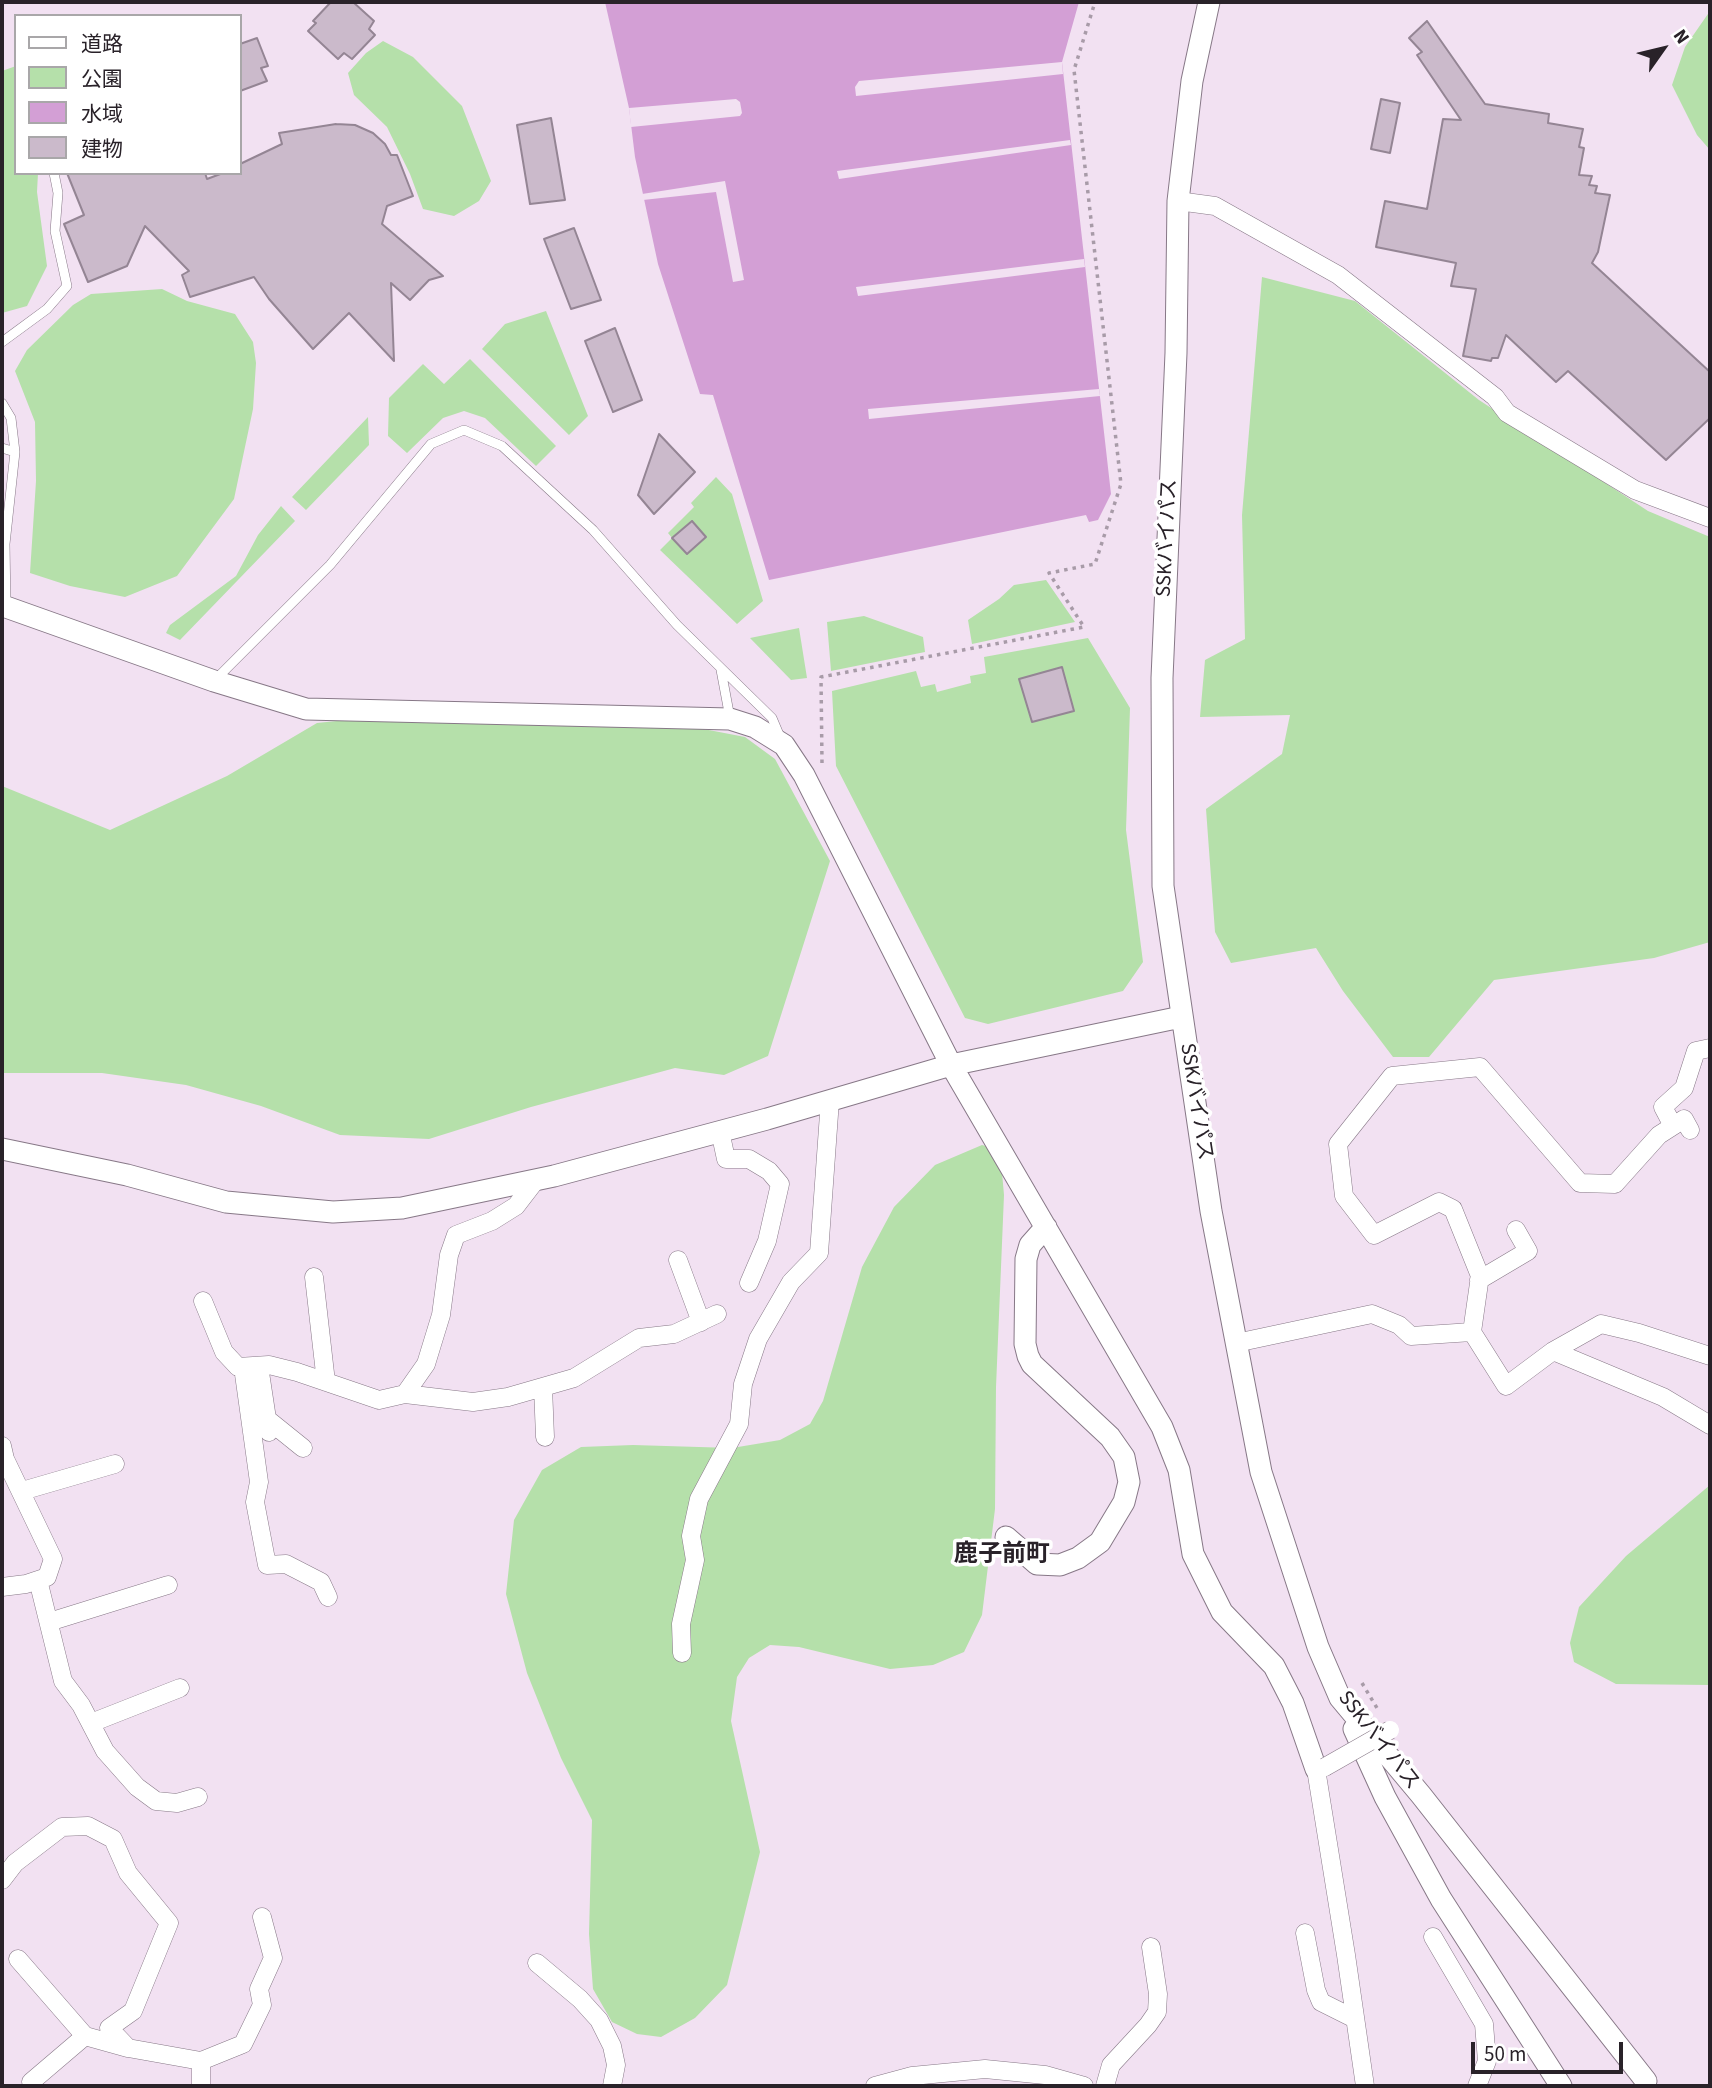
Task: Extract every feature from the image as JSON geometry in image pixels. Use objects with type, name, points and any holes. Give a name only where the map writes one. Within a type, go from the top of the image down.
[{"type":"street","name":"SSKバイパス","points":[[1209,2],[1192,81],[1178,201],[1176,353],[1162,678],[1163,886],[1211,1211],[1261,1472],[1318,1647],[1340,1698],[1646,2081]]},
{"type":"street","points":[[1178,201],[1215,206],[1338,275],[1495,397],[1507,413],[1634,490],[1710,518]]},
{"type":"street","points":[[4,607],[214,681],[306,709],[730,719],[755,727],[784,745],[804,775],[950,1065],[1162,1427],[1179,1470],[1193,1554],[1222,1612],[1274,1666],[1293,1703],[1320,1768],[1365,2086]]},
{"type":"street","points":[[2,1149],[127,1175],[226,1202],[333,1212],[402,1208],[536,1180],[950,1065],[1181,1017]]},
{"type":"street","points":[[1710,1048],[1696,1051],[1684,1088],[1662,1107],[1681,1128],[1659,1135],[1615,1184],[1580,1183],[1480,1067],[1392,1076],[1338,1144],[1344,1196],[1374,1235],[1439,1202],[1453,1209],[1480,1276],[1472,1332],[1506,1385],[1553,1351],[1601,1324],[1710,1356]]},
{"type":"street","points":[[682,1653],[681,1624],[695,1560],[691,1536],[699,1499],[739,1424],[743,1384],[758,1339],[790,1282],[819,1253],[830,1100]]},
{"type":"street","points":[[720,1131],[726,1159],[749,1160],[769,1171],[780,1184],[767,1241],[749,1283]]},
{"type":"street","points":[[405,1394],[426,1364],[441,1315],[449,1255],[456,1235],[492,1221],[516,1206],[536,1180]]},
{"type":"street","points":[[1006,1537],[1037,1564],[1060,1565],[1078,1559],[1100,1542],[1124,1502],[1129,1482],[1124,1457],[1110,1437],[1032,1364],[1028,1356],[1025,1344],[1026,1259],[1030,1245],[1046,1227]]},
{"type":"street","points":[[1479,1280],[1528,1251],[1516,1230]]},
{"type":"street","points":[[203,1301],[224,1352],[238,1367],[269,1366],[288,1370],[379,1400],[405,1394],[473,1402],[508,1396],[574,1378],[639,1338],[674,1334],[709,1318],[678,1261]]},
{"type":"street","points":[[314,1277],[326,1382]]},
{"type":"street","points":[[1236,1343],[1373,1314],[1399,1325],[1411,1336],[1472,1332]]},
{"type":"street","points":[[1553,1351],[1663,1397],[1710,1425]]},
{"type":"street","points":[[251,1366],[268,1426],[303,1448]]},
{"type":"street","points":[[251,1366],[259,1482],[255,1502],[267,1566],[286,1563],[321,1582],[328,1597]]},
{"type":"street","points":[[544,1387],[545,1437]]},
{"type":"street","points":[[2,1446],[5,1458],[53,1559],[47,1577],[2,1587]]},
{"type":"street","points":[[22,1491],[115,1464]]},
{"type":"street","points":[[38,1580],[63,1681],[81,1705],[105,1751],[137,1787],[156,1801],[177,1803],[198,1797]]},
{"type":"street","points":[[48,1622],[168,1585]]},
{"type":"street","points":[[91,1723],[180,1688]]},
{"type":"street","points":[[1340,1698],[1385,1797],[1441,1899],[1561,2086]]},
{"type":"street","points":[[1320,1768],[1390,1730]]},
{"type":"street","points":[[2,1880],[15,1863],[62,1827],[88,1826],[113,1839],[128,1873],[169,1923],[133,2011],[109,2028],[128,2048]]},
{"type":"street","points":[[18,1959],[85,2036],[128,2048],[201,2061],[243,2044],[262,2005],[259,1989],[273,1958],[262,1917]]},
{"type":"street","points":[[1305,1933],[1316,1990],[1321,2002],[1355,2019]]},
{"type":"street","points":[[1433,1937],[1484,2024],[1487,2061],[1477,2086]]},
{"type":"street","points":[[1105,2086],[1111,2065],[1157,2012],[1158,1994],[1151,1947]]},
{"type":"street","points":[[537,1963],[580,1999],[600,2020],[612,2046],[616,2065],[612,2086]]},
{"type":"street","points":[[31,2082],[85,2036]]},
{"type":"street","points":[[201,2061],[201,2086]]},
{"type":"street","points":[[875,2086],[912,2076],[985,2069],[1045,2075],[1084,2086]]},
{"type":"lane","points":[[2,342],[47,309],[67,285],[55,231],[58,193],[54,175]]},
{"type":"lane","points":[[2,403],[11,418],[15,452],[5,544],[4,607]]},
{"type":"lane","points":[[214,681],[330,565],[431,444],[464,430],[502,446],[593,530],[677,625],[772,718],[784,745]]},
{"type":"lane","points":[[2,448],[15,452]]},
{"type":"lane","points":[[721,668],[730,719]]},
{"type":"path","points":[[822,763],[821,677],[1084,627],[1049,573],[1095,564],[1121,484],[1074,69],[1095,2]]},
{"type":"green space","points":[[1710,11],[1710,150],[1697,135],[1672,85],[1685,47]]},
{"type":"green space","points":[[383,41],[413,57],[462,106],[491,181],[479,201],[454,216],[423,209],[410,174],[387,127],[354,95],[348,73],[366,53]]},
{"type":"green space","points":[[14,67],[14,175],[38,175],[37,192],[47,266],[27,306],[2,313],[2,71]]},
{"type":"green space","points":[[1262,277],[1355,301],[1479,400],[1648,511],[1710,537],[1710,942],[1654,958],[1494,980],[1429,1057],[1393,1057],[1343,991],[1316,948],[1231,963],[1215,932],[1206,809],[1282,754],[1290,715],[1200,717],[1205,660],[1245,639],[1242,515]]},
{"type":"green space","points":[[162,289],[187,301],[235,314],[253,342],[256,363],[253,409],[234,499],[177,576],[125,597],[70,586],[30,573],[36,481],[35,422],[15,371],[27,350],[73,305],[91,294]]},
{"type":"green space","points":[[546,311],[588,416],[569,435],[482,349],[505,324]]},
{"type":"green space","points":[[470,359],[556,446],[536,466],[485,418],[464,411],[443,418],[407,453],[388,436],[389,398],[423,364],[444,384]]},
{"type":"green space","points":[[368,417],[369,445],[306,510],[292,497]]},
{"type":"green space","points":[[716,477],[732,494],[763,601],[737,624],[660,550],[672,538],[668,533],[694,507],[691,503]]},
{"type":"green space","points":[[281,506],[295,521],[180,640],[166,633],[170,625],[236,576],[258,535]]},
{"type":"green space","points":[[1046,580],[1075,622],[972,644],[968,620],[1014,585]]},
{"type":"green space","points":[[864,616],[923,637],[925,652],[831,671],[827,622]]},
{"type":"green space","points":[[799,628],[807,678],[791,680],[750,638]]},
{"type":"green space","points":[[1088,638],[1130,708],[1126,830],[1143,962],[1123,991],[988,1024],[965,1018],[836,766],[832,691],[916,671],[921,687],[935,684],[937,692],[971,683],[970,676],[986,673],[984,657]]},
{"type":"green space","points":[[356,719],[688,726],[745,737],[775,759],[830,861],[768,1056],[724,1075],[675,1068],[531,1107],[429,1139],[340,1135],[261,1106],[186,1085],[102,1073],[2,1073],[2,786],[110,830],[227,776],[317,723]]},
{"type":"green space","points":[[982,1145],[1000,1150],[1004,1195],[996,1387],[995,1509],[982,1615],[964,1652],[933,1665],[890,1669],[799,1647],[770,1645],[749,1658],[737,1677],[731,1721],[760,1852],[727,1985],[695,2018],[661,2037],[637,2034],[612,2022],[593,1989],[589,1934],[592,1820],[561,1758],[527,1673],[506,1594],[514,1520],[542,1470],[581,1447],[633,1445],[732,1448],[780,1440],[810,1424],[823,1401],[862,1267],[894,1207],[935,1165]]},
{"type":"green space","points":[[1710,1485],[1710,1685],[1616,1684],[1574,1662],[1570,1643],[1579,1607],[1626,1556]]},
{"type":"water","points":[[605,2],[1079,2],[1062,62],[1111,494],[1098,520],[1089,522],[1086,515],[769,580],[713,395],[700,394],[658,264],[635,157],[629,108]]},
{"type":"pier","points":[[1062,62],[1063,74],[856,96],[855,87],[859,81]]},
{"type":"pier","points":[[736,99],[740,102],[740,116],[631,127],[629,108]]},
{"type":"pier","points":[[1070,140],[1071,145],[839,179],[837,171]]},
{"type":"pier","points":[[725,181],[744,280],[733,282],[716,192],[643,200],[642,194]]},
{"type":"pier","points":[[1084,259],[1085,267],[858,296],[856,287]]},
{"type":"pier","points":[[1099,389],[1100,396],[869,419],[868,409]]},
{"type":"building","points":[[331,2],[353,2],[374,21],[369,29],[375,35],[352,59],[344,53],[338,59],[308,31],[316,23],[313,21]]},
{"type":"building","points":[[1427,21],[1485,104],[1549,114],[1548,123],[1583,129],[1579,147],[1584,148],[1579,175],[1592,176],[1589,185],[1597,186],[1595,193],[1610,195],[1598,252],[1592,263],[1710,372],[1710,418],[1666,460],[1568,371],[1556,382],[1506,335],[1498,358],[1492,358],[1491,361],[1463,356],[1476,289],[1451,286],[1456,263],[1376,247],[1385,201],[1427,209],[1443,119],[1461,120],[1417,55],[1422,52],[1409,38]]},
{"type":"building","points":[[257,38],[268,66],[261,68],[267,81],[242,90],[242,43]]},
{"type":"building","points":[[1381,99],[1400,103],[1390,153],[1371,149]]},
{"type":"building","points":[[551,118],[565,200],[530,204],[517,125]]},
{"type":"building","points":[[336,124],[355,125],[373,133],[385,144],[391,155],[397,155],[413,196],[387,206],[382,224],[443,276],[429,280],[410,300],[391,283],[394,361],[349,313],[313,349],[269,299],[254,277],[190,297],[182,275],[189,271],[145,226],[127,266],[88,282],[64,224],[84,215],[68,175],[206,175],[207,179],[218,175],[242,175],[242,163],[282,144],[279,133]]},
{"type":"building","points":[[574,228],[601,300],[571,309],[544,239]]},
{"type":"building","points":[[615,328],[642,400],[613,412],[585,341]]},
{"type":"building","points":[[659,434],[695,472],[654,514],[638,495]]},
{"type":"building","points":[[692,521],[706,537],[687,554],[672,538]]},
{"type":"building","points":[[1062,667],[1074,711],[1032,722],[1019,679]]},
{"type":"district","name":"鹿子前町","points":[[1002,1556]]}]
